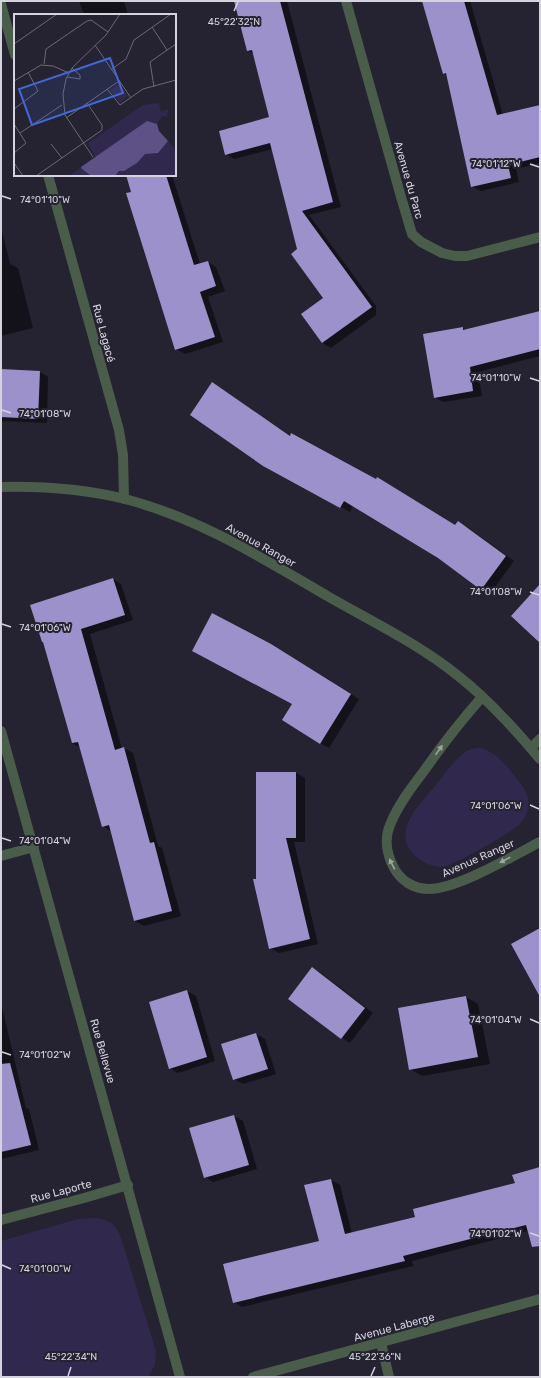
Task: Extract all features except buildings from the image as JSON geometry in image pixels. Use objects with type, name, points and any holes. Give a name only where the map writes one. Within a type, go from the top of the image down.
[{"type":"street","name":"Avenue du Parc","points":[[346,1],[400,197],[412,234],[420,242],[430,248],[455,256],[467,256],[540,237]]},
{"type":"street","points":[[1,4],[14,51]]},
{"type":"street","name":"Rue Lagacé","points":[[48,176],[119,430],[123,455],[124,499]]},
{"type":"street","name":"Avenue Ranger","points":[[1,487],[48,487],[86,492],[124,499],[163,511],[188,521],[273,564],[411,644],[456,674],[482,697],[540,759]]},
{"type":"street","name":"Avenue Ranger","points":[[482,697],[441,747],[397,809],[389,826],[386,840],[388,857],[395,870],[406,882],[417,887],[429,889],[463,880],[540,842]]},
{"type":"street","name":"Rue Bellevue","points":[[1,731],[180,1377]]},
{"type":"street","points":[[531,748],[540,739]]},
{"type":"street","points":[[1,856],[34,847]]},
{"type":"street","name":"Rue Laporte","points":[[1,1220],[128,1185]]},
{"type":"street","name":"Avenue Laberge","points":[[253,1377],[540,1300]]},
{"type":"street","points":[[381,1343],[389,1377]]},
{"type":"shaded area","points":[[480,748],[490,752],[506,765],[522,785],[527,794],[529,803],[526,815],[515,828],[495,841],[458,861],[443,867],[428,864],[413,854],[409,849],[406,840],[406,831],[412,814],[461,755],[471,749]]},
{"type":"shaded area","points":[[97,1218],[114,1225],[122,1241],[156,1351],[155,1365],[148,1377],[1,1377],[1,1241],[78,1219]]}]
